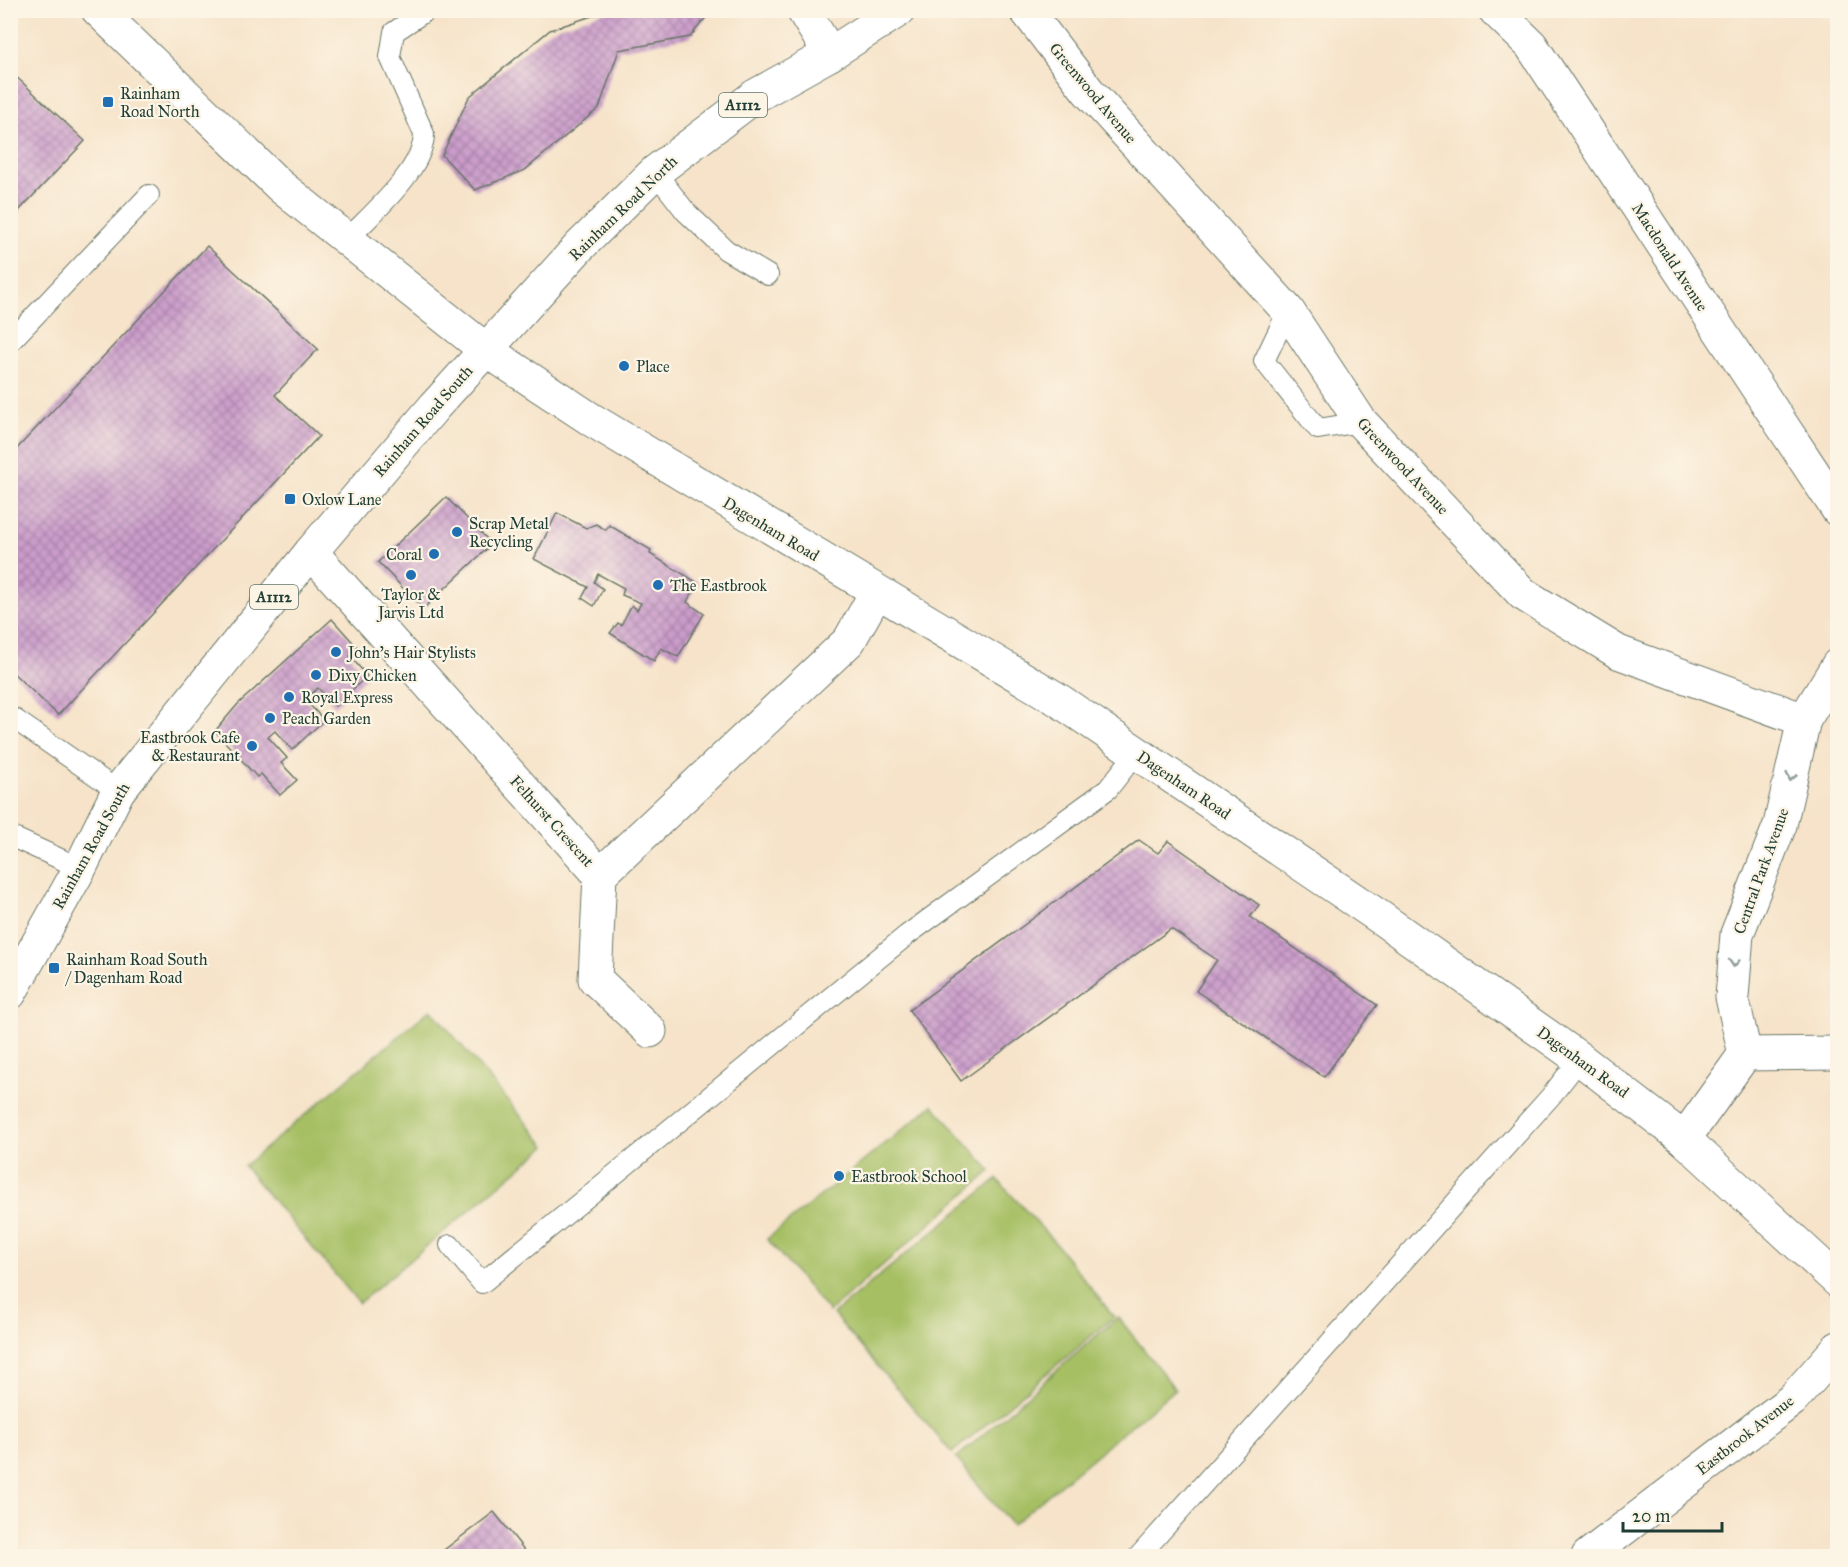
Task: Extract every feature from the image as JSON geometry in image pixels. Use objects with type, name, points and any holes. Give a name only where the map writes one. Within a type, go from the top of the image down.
[{"type":"street","points":[[98,10],[280,186],[486,350]]},
{"type":"street","points":[[803,10],[830,54]]},
{"type":"street","name":"Rainham Road North","points":[[486,350],[595,230],[655,172],[755,96],[830,54],[899,10]]},
{"type":"street","name":"Greenwood Avenue","points":[[1026,10],[1088,91],[1287,311],[1361,422],[1523,594],[1618,652],[1804,720]]},
{"type":"street","name":"Macdonald Avenue","points":[[1495,10],[1531,45],[1838,510]]},
{"type":"street","name":"Rainham Road South","points":[[10,993],[80,868],[118,791],[400,445],[486,350]]},
{"type":"street","name":"Dagenham Road","points":[[486,350],[572,408],[876,593],[1057,699],[1381,918],[1580,1059],[1684,1139],[1838,1281]]},
{"type":"street","name":"Felhurst Crescent","points":[[311,552],[600,876],[849,641],[876,593]]},
{"type":"street","name":"Central Park Avenue","points":[[1745,1054],[1732,997],[1737,934],[1780,825],[1804,720],[1838,665]]},
{"type":"street","points":[[600,876],[596,979],[650,1031]]},
{"type":"street","points":[[1684,1139],[1745,1054],[1838,1053]]},
{"type":"street","name":"Eastbrook Avenue","points":[[1588,1557],[1792,1400],[1838,1348]]},
{"type":"lane","points":[[347,240],[413,168],[424,147],[424,134],[390,57],[394,32],[427,10]]},
{"type":"lane","points":[[655,172],[686,212],[726,250],[768,275]]},
{"type":"lane","points":[[10,342],[149,195]]},
{"type":"lane","points":[[1287,311],[1264,361],[1318,429],[1361,422]]},
{"type":"lane","points":[[10,716],[118,791]]},
{"type":"lane","points":[[450,1245],[482,1283],[907,935],[1108,789],[1136,753]]},
{"type":"lane","points":[[10,836],[80,868]]},
{"type":"lane","points":[[1139,1557],[1551,1096],[1580,1059]]},
{"type":"green space","points":[[431,1009],[546,1146],[359,1303],[244,1166]]},
{"type":"green space","points":[[933,1105],[991,1171],[829,1312],[767,1239]]},
{"type":"green space","points":[[997,1179],[1057,1245],[1114,1317],[952,1453],[833,1314]]},
{"type":"green space","points":[[1118,1317],[1175,1389],[1012,1525],[956,1458]]},
{"type":"building","points":[[610,10],[712,10],[690,37],[619,50],[599,108],[525,170],[475,190],[442,155],[469,97],[550,30]]},
{"type":"building","points":[[10,71],[85,141],[10,220]]},
{"type":"building","points":[[207,246],[318,349],[275,395],[319,436],[58,715],[10,670],[10,456]]},
{"type":"building","points":[[446,497],[492,544],[423,609],[378,562]]},
{"type":"building","name":"The Eastbrook","points":[[557,513],[586,528],[596,524],[606,530],[609,525],[651,550],[650,554],[698,583],[687,602],[704,614],[678,657],[661,648],[654,661],[610,633],[618,623],[621,625],[632,605],[637,610],[641,603],[622,595],[624,588],[598,574],[594,582],[603,589],[594,606],[582,598],[588,587],[534,559]]},
{"type":"building","points":[[332,619],[358,648],[350,656],[367,676],[335,706],[318,688],[305,700],[324,720],[292,750],[275,731],[268,737],[287,758],[281,763],[297,780],[280,795],[261,774],[257,777],[215,731],[238,704]]},
{"type":"building","points":[[1139,840],[1158,853],[1168,841],[1259,905],[1250,917],[1377,1005],[1324,1077],[1196,991],[1217,960],[1171,929],[961,1081],[909,1010]]},
{"type":"building","points":[[494,1512],[529,1556],[436,1556]]},
{"type":"place","name":"Rainham Road North","points":[[108,102]]},
{"type":"place","name":"Place","points":[[624,366]]},
{"type":"place","name":"Oxlow Lane","points":[[290,499]]},
{"type":"place","name":"Scrap Metal Recycling","points":[[457,532]]},
{"type":"place","name":"Coral","points":[[434,554]]},
{"type":"place","name":"Taylor & Jarvis Ltd","points":[[411,575]]},
{"type":"place","name":"The Eastbrook","points":[[658,585]]},
{"type":"place","name":"John's Hair Stylists","points":[[336,652]]},
{"type":"place","name":"Dixy Chicken","points":[[316,675]]},
{"type":"place","name":"Royal Express","points":[[289,697]]},
{"type":"place","name":"Peach Garden","points":[[270,718]]},
{"type":"place","name":"Eastbrook Cafe & Restaurant","points":[[252,746]]},
{"type":"place","name":"Rainham Road South / Dagenham Road","points":[[54,968]]},
{"type":"place","name":"Eastbrook School","points":[[839,1176]]}]
